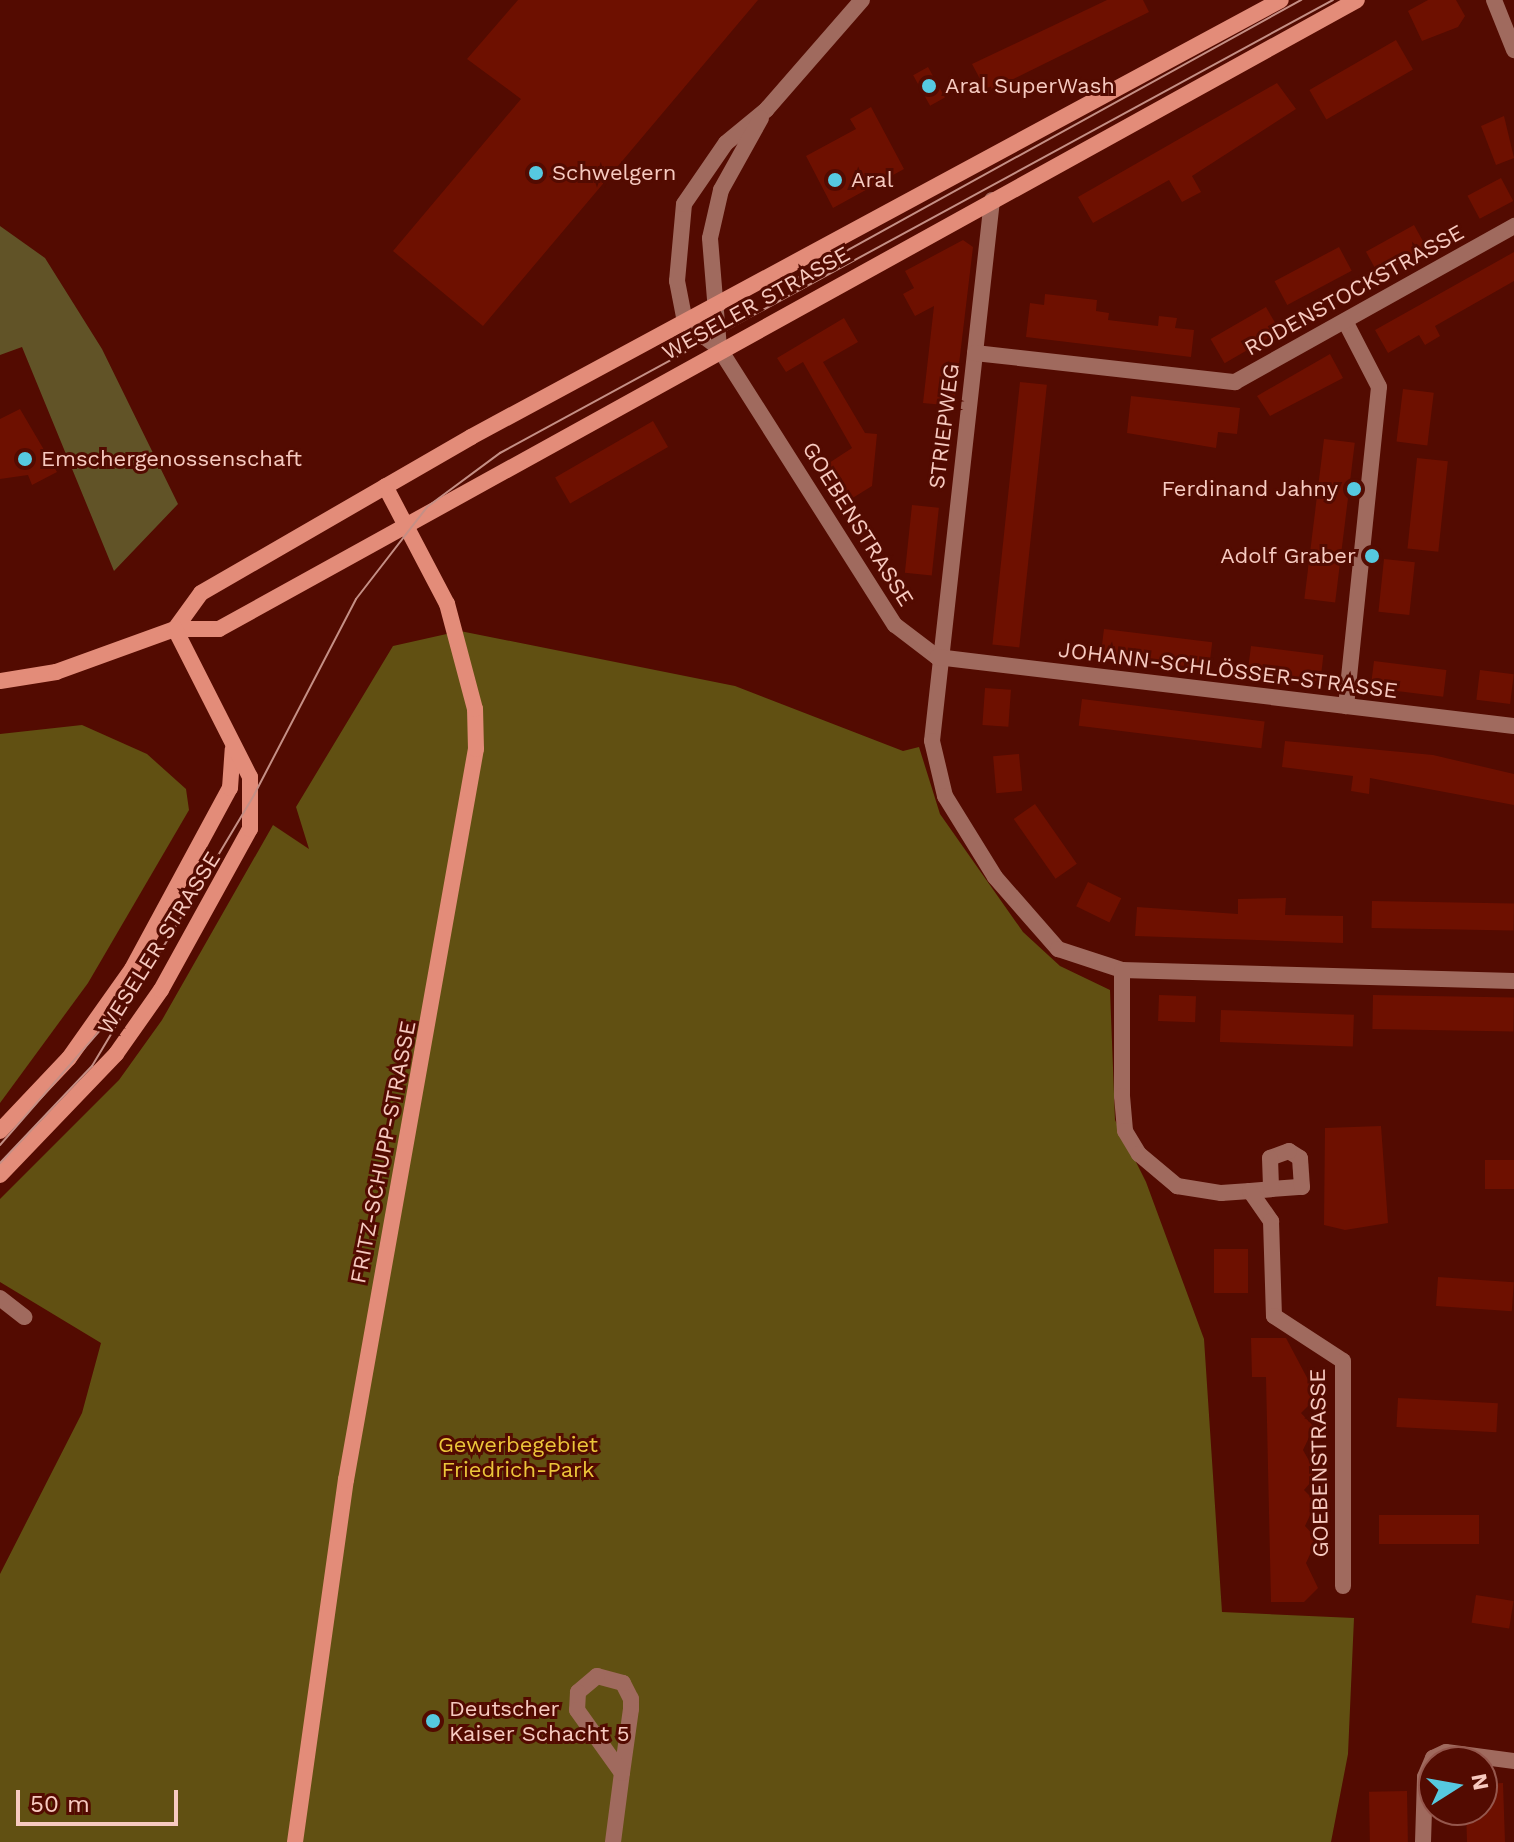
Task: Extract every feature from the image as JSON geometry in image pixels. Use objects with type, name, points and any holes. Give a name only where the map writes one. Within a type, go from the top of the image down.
[{"type":"main road","name":"WESELER STRASSE","points":[[175,629],[201,593],[385,486],[1281,0]]},
{"type":"main road","name":"WESELER STRASSE","points":[[175,629],[219,629],[408,526],[719,348],[1357,0]]},
{"type":"main road","name":"FRITZ-SCHUPP-STRASSE","points":[[295,1842],[346,1480],[476,749],[475,709],[447,604],[385,486]]},
{"type":"main road","name":"WESELER STRASSE","points":[[0,1175],[116,1054],[240,854],[254,795],[233,743],[175,629]]},
{"type":"main road","points":[[0,681],[56,672],[175,629]]},
{"type":"main road","name":"WESELER STRASSE","points":[[0,1131],[69,1058],[132,969],[230,788],[233,743]]},
{"type":"street","points":[[719,348],[685,322],[677,281],[684,204],[726,143],[766,110],[862,0]]},
{"type":"street","points":[[1494,0],[1514,50]]},
{"type":"street","points":[[719,348],[719,305],[710,238],[721,190],[766,110]]},
{"type":"street","name":"STRIEPWEG","points":[[937,657],[992,200]]},
{"type":"street","name":"RODENSTOCKSTRASSE","points":[[975,353],[1235,382],[1514,226]]},
{"type":"street","points":[[1345,321],[1379,387],[1346,706]]},
{"type":"street","name":"GOEBENSTRASSE","points":[[719,348],[895,625],[937,657]]},
{"type":"street","points":[[937,657],[932,741],[945,796],[1027,919],[1058,949],[1122,970],[1514,981]]},
{"type":"street","name":"JOHANN-SCHLÖSSER-STRASSE","points":[[937,657],[1514,726]]},
{"type":"street","points":[[1122,970],[1125,1131],[1139,1154],[1177,1186],[1250,1191],[1271,1189]]},
{"type":"street","name":"GOEBENSTRASSE","points":[[1250,1191],[1271,1221],[1274,1316],[1343,1361],[1343,1586]]},
{"type":"street","points":[[0,1298],[24,1317]]},
{"type":"street","points":[[613,1842],[622,1773],[631,1699],[623,1683],[597,1676],[578,1692],[577,1710],[622,1773]]},
{"type":"street","points":[[1423,1842],[1425,1777],[1433,1758],[1446,1752],[1514,1761]]},
{"type":"green space","name":"Gewerbegebiet Friedrich-Park","points":[[460,631],[735,686],[903,751],[919,747],[940,814],[1023,932],[1060,966],[1110,990],[1115,1120],[1146,1182],[1204,1339],[1222,1612],[1354,1618],[1348,1754],[1331,1842],[0,1842],[0,1574],[82,1413],[101,1343],[0,1282],[0,1199],[119,1080],[162,1020],[273,825],[309,849],[296,807],[393,646]]},
{"type":"green space","points":[[82,725],[147,754],[186,789],[189,810],[88,983],[0,1103],[0,734]]},
{"type":"shaded area","points":[[0,226],[45,258],[102,349],[178,504],[114,571],[22,347],[0,355]]},
{"type":"building","name":"Schwelgern","points":[[518,0],[758,0],[483,326],[393,251],[521,99],[467,59]]},
{"type":"building","points":[[1107,0],[1143,0],[1149,12],[987,92],[972,64]]},
{"type":"building","points":[[1428,0],[1456,0],[1465,16],[1458,27],[1422,41],[1408,11]]},
{"type":"building","points":[[1396,40],[1413,69],[1326,119],[1309,90]]},
{"type":"building","name":"Aral SuperWash","points":[[928,67],[945,98],[930,106],[913,75]]},
{"type":"building","points":[[1277,83],[1296,109],[1192,176],[1201,192],[1182,202],[1169,180],[1093,223],[1078,197]]},
{"type":"building","points":[[871,107],[904,169],[833,208],[806,156],[856,129],[850,119]]},
{"type":"building","points":[[1504,116],[1514,158],[1496,165],[1481,126]]},
{"type":"building","points":[[1501,178],[1513,201],[1480,219],[1467,196]]},
{"type":"building","points":[[1414,225],[1427,248],[1379,274],[1366,252]]},
{"type":"building","points":[[963,240],[973,247],[954,406],[923,403],[934,306],[915,316],[903,294],[914,288],[905,271]]},
{"type":"building","points":[[1339,247],[1352,271],[1287,305],[1275,281]]},
{"type":"building","points":[[1514,252],[1514,281],[1435,326],[1440,336],[1425,345],[1419,335],[1388,353],[1375,330]]},
{"type":"building","points":[[1045,294],[1097,300],[1096,311],[1109,313],[1108,320],[1158,326],[1159,316],[1177,318],[1175,328],[1194,330],[1191,357],[1026,337],[1030,303],[1044,305]]},
{"type":"building","points":[[1266,307],[1280,331],[1225,363],[1211,339]]},
{"type":"building","points":[[844,318],[858,342],[823,362],[865,433],[877,434],[872,486],[851,499],[829,463],[852,448],[803,362],[786,372],[777,358]]},
{"type":"building","points":[[1330,354],[1343,378],[1270,416],[1257,396]]},
{"type":"building","points":[[1020,382],[1047,385],[1019,647],[992,645]]},
{"type":"building","points":[[1403,389],[1434,393],[1427,445],[1397,442]]},
{"type":"building","points":[[1131,396],[1240,408],[1237,434],[1218,432],[1216,448],[1127,433]]},
{"type":"building","name":"Emschergenossenschaft","points":[[20,409],[57,472],[32,485],[28,475],[0,479],[0,419]]},
{"type":"building","points":[[653,421],[668,447],[570,503],[555,478]]},
{"type":"building","points":[[1324,439],[1355,443],[1335,603],[1304,599]]},
{"type":"building","points":[[1417,458],[1448,461],[1438,552],[1407,549]]},
{"type":"building","points":[[912,505],[939,508],[932,575],[905,573]]},
{"type":"building","points":[[1384,559],[1415,562],[1409,615],[1378,612]]},
{"type":"building","points":[[1104,629],[1212,642],[1209,669],[1101,656]]},
{"type":"building","points":[[1251,646],[1323,655],[1320,682],[1248,673]]},
{"type":"building","points":[[1374,661],[1446,670],[1443,697],[1371,688]]},
{"type":"building","points":[[1480,670],[1514,674],[1510,704],[1476,700]]},
{"type":"building","points":[[985,688],[1011,690],[1008,727],[982,725]]},
{"type":"building","points":[[1082,699],[1265,721],[1261,748],[1079,726]]},
{"type":"building","points":[[1285,741],[1433,755],[1514,774],[1514,805],[1370,778],[1369,794],[1351,791],[1353,776],[1282,767]]},
{"type":"building","points":[[1019,754],[1022,791],[996,793],[993,756]]},
{"type":"building","points":[[1035,804],[1077,864],[1056,879],[1014,819]]},
{"type":"building","points":[[1088,882],[1121,898],[1109,922],[1076,906]]},
{"type":"building","points":[[1286,898],[1285,915],[1343,916],[1343,943],[1135,936],[1137,907],[1238,914],[1238,899]]},
{"type":"building","points":[[1372,901],[1514,903],[1514,930],[1372,928]]},
{"type":"building","points":[[1159,995],[1196,996],[1195,1022],[1158,1021]]},
{"type":"building","points":[[1373,995],[1514,997],[1513,1031],[1372,1029]]},
{"type":"building","points":[[1221,1010],[1354,1015],[1353,1047],[1220,1042]]},
{"type":"building","points":[[1381,1126],[1388,1223],[1345,1230],[1324,1225],[1325,1128]]},
{"type":"building","points":[[1485,1160],[1514,1160],[1514,1189],[1485,1189]]},
{"type":"building","points":[[1214,1249],[1248,1249],[1248,1293],[1214,1293]]},
{"type":"building","points":[[1438,1277],[1514,1282],[1512,1311],[1436,1306]]},
{"type":"building","points":[[1251,1338],[1286,1338],[1313,1389],[1313,1401],[1301,1413],[1314,1427],[1303,1450],[1317,1475],[1304,1490],[1316,1502],[1305,1526],[1317,1539],[1306,1563],[1318,1588],[1304,1602],[1271,1602],[1266,1377],[1252,1377]]},
{"type":"building","points":[[1398,1398],[1498,1403],[1496,1432],[1396,1427]]},
{"type":"building","points":[[1379,1515],[1479,1515],[1479,1544],[1379,1544]]},
{"type":"building","points":[[1476,1595],[1514,1601],[1509,1629],[1472,1623]]},
{"type":"building","points":[[1498,1783],[1503,1783],[1505,1842],[1467,1842],[1466,1826],[1498,1826]]},
{"type":"building","points":[[1407,1791],[1408,1842],[1370,1842],[1369,1792]]},
{"type":"tram line","points":[[790,282],[1301,0]]},
{"type":"tram line","points":[[0,1163],[92,1066],[254,795],[356,599],[427,507],[500,453],[1333,0]]},
{"type":"tram line","points":[[0,1145],[108,1021]]},
{"type":"place","name":"Aral SuperWash","points":[[929,86]]},
{"type":"place","name":"Schwelgern","points":[[536,173]]},
{"type":"place","name":"Aral","points":[[835,180]]},
{"type":"place","name":"Emschergenossenschaft","points":[[25,459]]},
{"type":"place","name":"Ferdinand Jahny","points":[[1354,489]]},
{"type":"place","name":"Adolf Graber","points":[[1372,556]]},
{"type":"place","name":"Deutscher Kaiser Schacht 5","points":[[433,1721]]}]
